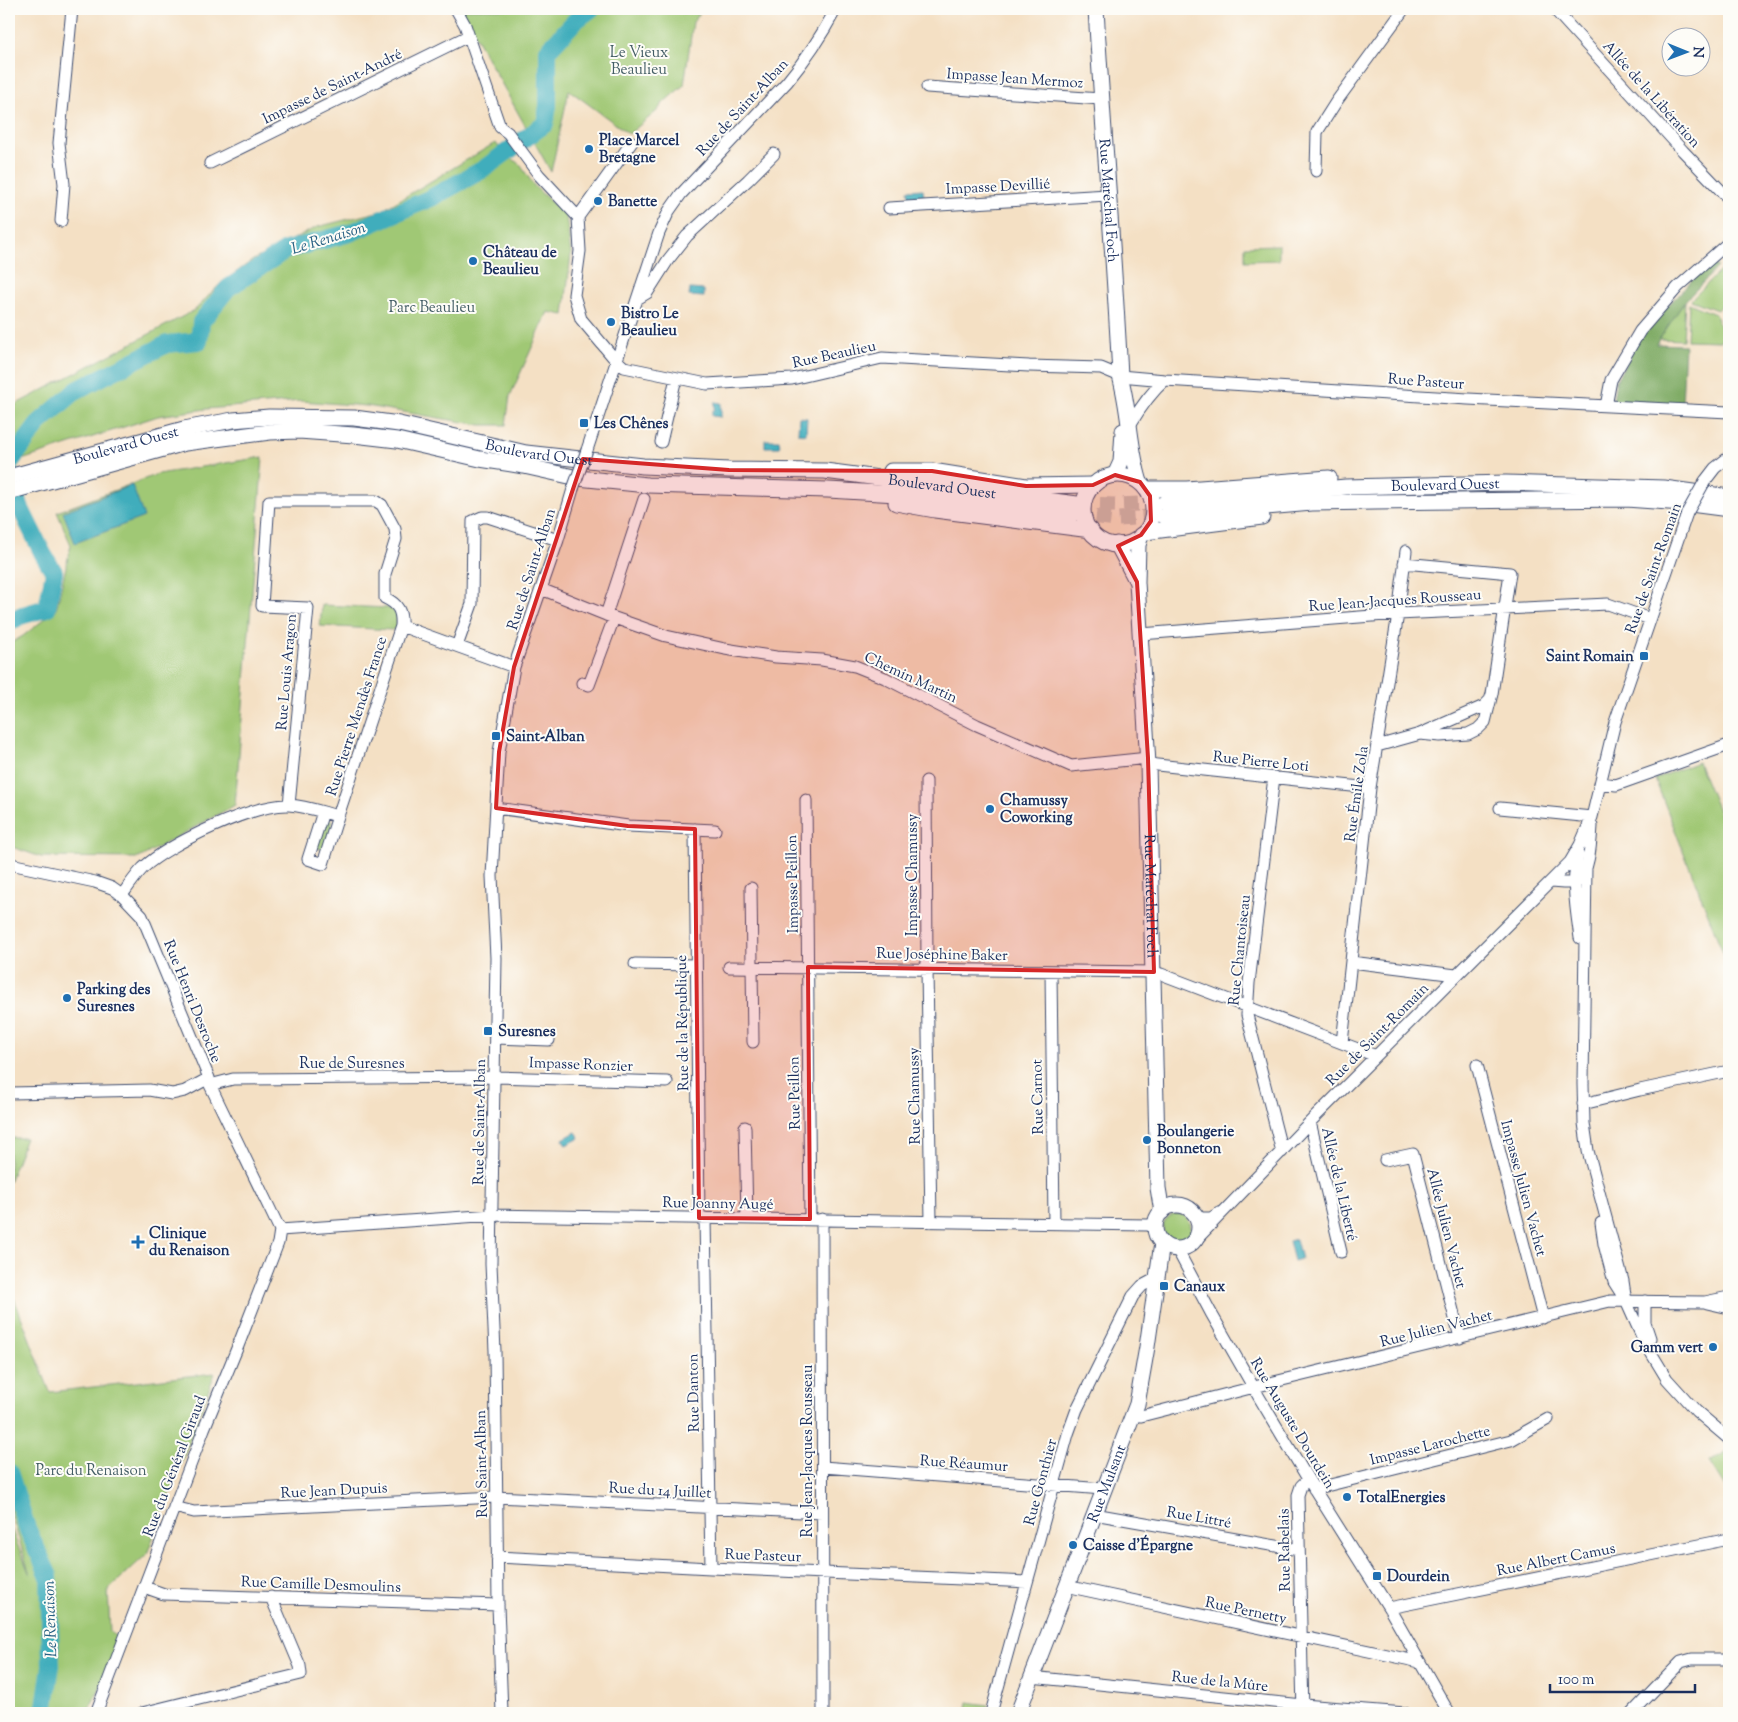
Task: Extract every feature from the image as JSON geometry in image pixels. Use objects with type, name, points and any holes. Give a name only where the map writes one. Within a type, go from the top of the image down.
[{"type":"main road","name":"Rue Maréchal Foch","points":[[1096,9],[1120,376],[1125,392],[1134,463],[1143,485]]},
{"type":"main road","name":"Rue Maréchal Foch","points":[[1114,475],[1121,462],[1125,392]]},
{"type":"main road","name":"Boulevard Ouest","points":[[9,477],[33,478],[185,443],[270,432],[299,431],[396,440],[578,478],[647,485],[828,490],[931,496],[1075,509],[825,471],[729,470],[643,466],[526,453],[399,424],[354,418],[269,416],[184,428],[33,478],[9,492]]},
{"type":"main road","points":[[825,471],[932,471],[1026,486],[1093,485]]},
{"type":"main road","points":[[1374,502],[1143,534],[1126,544],[1106,542],[1096,536],[1090,530],[1085,520],[1084,505],[1085,498],[1093,485],[1114,475],[1124,476],[1143,485],[1202,488],[1346,477],[1468,479],[1506,483]]},
{"type":"main road","name":"Boulevard Ouest","points":[[1729,496],[1664,488],[1506,483],[1346,487],[1164,509],[1312,503],[1626,499],[1683,503],[1729,509]]},
{"type":"main road","points":[[1143,485],[1150,496],[1153,512],[1151,521],[1143,534]]},
{"type":"main road","points":[[828,490],[935,510],[1090,530]]},
{"type":"main road","name":"Rue Maréchal Foch","points":[[1143,534],[1138,545],[1137,582],[1148,761],[1158,1188],[1162,1212]]},
{"type":"main road","name":"Rue Maréchal Foch","points":[[1117,544],[1137,582]]},
{"type":"main road","points":[[1172,1206],[1183,1206],[1190,1209],[1197,1218],[1200,1227],[1195,1241],[1186,1248],[1169,1248],[1158,1237],[1156,1226],[1158,1217],[1172,1206]]},
{"type":"main road","name":"Rue Mulsant","points":[[1018,1713],[1137,1404],[1162,1243]]},
{"type":"street","points":[[61,221],[64,184],[59,143],[72,9]]},
{"type":"street","points":[[450,9],[468,36]]},
{"type":"street","points":[[456,9],[465,25],[500,127],[508,133],[539,175],[578,217]]},
{"type":"street","name":"Rue de Saint-Alban","points":[[492,1214],[496,958],[492,876],[499,752],[514,667],[659,234],[669,211],[681,194],[803,63],[836,9]]},
{"type":"street","points":[[1316,171],[1316,132],[1404,9]]},
{"type":"street","name":"Allée de la Libération","points":[[1554,9],[1729,199]]},
{"type":"street","name":"Impasse de Saint-André","points":[[210,163],[468,36]]},
{"type":"street","name":"Impasse Jean Mermoz","points":[[927,87],[1101,99]]},
{"type":"street","points":[[617,360],[581,319],[574,295],[580,251],[578,217],[632,142]]},
{"type":"street","points":[[637,299],[647,293],[668,260],[687,236],[774,154]]},
{"type":"street","name":"Impasse Devillié","points":[[889,208],[1108,195]]},
{"type":"street","points":[[1606,406],[1611,380],[1640,331],[1678,287],[1729,242]]},
{"type":"street","name":"Rue Beaulieu","points":[[617,360],[624,367],[707,384],[792,379],[882,358],[1101,368],[1120,376]]},
{"type":"street","name":"Rue Pasteur","points":[[1120,376],[1729,412]]},
{"type":"street","points":[[661,442],[676,378]]},
{"type":"street","points":[[1130,425],[1151,394],[1165,380]]},
{"type":"street","name":"Rue de Saint-Romain","points":[[1577,875],[1615,722],[1687,514],[1704,481],[1715,468],[1729,457]]},
{"type":"street","points":[[582,683],[589,685],[644,499]]},
{"type":"street","name":"Rue Louis Aragon","points":[[289,805],[308,608],[262,606],[269,501],[376,501],[382,505],[395,529],[396,539],[384,574],[385,598],[395,604],[400,610],[401,626]]},
{"type":"street","points":[[457,646],[472,604],[473,521],[482,517],[488,517],[558,540]]},
{"type":"street","name":"Rue Émile Zola","points":[[1342,1042],[1370,788],[1398,614],[1406,551]]},
{"type":"street","points":[[1404,563],[1510,573],[1492,694],[1485,722],[1478,729],[1468,734],[1440,736],[1420,734]]},
{"type":"street","name":"Chemin Martin","points":[[541,589],[666,636],[725,649],[776,657],[822,660],[855,666],[885,678],[977,725],[1071,766],[1148,761]]},
{"type":"street","name":"Rue Jean-Jacques Rousseau","points":[[1141,634],[1398,614],[1608,604],[1650,619]]},
{"type":"street","name":"Rue Pierre Mendès France","points":[[323,812],[308,860],[323,864],[401,626],[514,667]]},
{"type":"street","points":[[1377,746],[1420,734],[1484,706],[1490,700],[1492,694]]},
{"type":"street","points":[[1601,783],[1616,786],[1729,746]]},
{"type":"street","name":"Rue Pierre Loti","points":[[1148,761],[1370,788]]},
{"type":"street","name":"Rue Chantoiseau","points":[[1274,777],[1247,1015],[1282,1152]]},
{"type":"street","name":"Impasse Chamussy","points":[[926,781],[927,969]]},
{"type":"street","name":"Impasse Peillon","points":[[806,800],[808,967]]},
{"type":"street","name":"Rue Pierre Mendès France","points":[[122,895],[143,868],[166,851],[223,822],[254,811],[289,805],[338,816]]},
{"type":"street","points":[[496,808],[628,826],[715,830]]},
{"type":"street","points":[[1500,808],[1592,817]]},
{"type":"street","name":"Rue de Saint-Romain","points":[[1577,875],[1570,862],[1580,845],[1592,817]]},
{"type":"street","name":"Rue de la République","points":[[695,829],[702,1218]]},
{"type":"street","name":"Rue Henri Desroche","points":[[9,862],[14,865],[95,882],[112,888],[122,895],[142,916],[209,1082],[280,1230]]},
{"type":"street","points":[[1550,882],[1577,875],[1584,968],[1583,1104],[1588,1151],[1594,1172],[1604,1244],[1614,1282],[1626,1301],[1644,1341],[1667,1378],[1696,1411],[1729,1439]]},
{"type":"street","name":"Rue de Saint-Romain","points":[[1195,1241],[1310,1122],[1550,882],[1577,875]]},
{"type":"street","points":[[752,888],[754,1042]]},
{"type":"street","points":[[1351,962],[1456,975]]},
{"type":"street","points":[[635,964],[696,965]]},
{"type":"street","name":"Rue Joséphine Baker","points":[[729,967],[1154,972],[1376,1056]]},
{"type":"street","name":"Rue Peillon","points":[[808,967],[816,1219]]},
{"type":"street","name":"Rue Chamussy","points":[[927,969],[931,1222]]},
{"type":"street","name":"Rue Carnot","points":[[1050,971],[1054,1223]]},
{"type":"street","points":[[495,1038],[549,1040]]},
{"type":"street","name":"Impasse Julien Vachet","points":[[1477,1065],[1543,1318]]},
{"type":"street","points":[[1583,1104],[1729,1071]]},
{"type":"street","name":"Rue de Suresnes","points":[[11,1093],[149,1090],[172,1094],[185,1092],[209,1082],[233,1079],[495,1077]]},
{"type":"street","name":"Impasse Ronzier","points":[[495,1077],[667,1082]]},
{"type":"street","name":"Allée de la Liberté","points":[[1310,1122],[1341,1252]]},
{"type":"street","points":[[745,1127],[746,1218]]},
{"type":"street","name":"Allée Julien Vachet","points":[[1385,1160],[1413,1154],[1460,1338]]},
{"type":"street","name":"Rue de Saint-Romain","points":[[1197,1218],[1211,1218],[1226,1208]]},
{"type":"street","name":"Rue Joanny Augé","points":[[280,1230],[492,1214],[1156,1226]]},
{"type":"street","name":"Rue Saint-Alban","points":[[492,1214],[491,1264],[495,1351],[497,1557],[502,1713]]},
{"type":"street","name":"Rue Danton","points":[[702,1218],[711,1568]]},
{"type":"street","name":"Rue Jean-Jacques Rousseau","points":[[816,1219],[822,1466],[824,1713]]},
{"type":"street","name":"Rue du Général Giraud","points":[[97,1713],[174,1507],[278,1243],[280,1230]]},
{"type":"street","name":"Rue Auguste Dourdein","points":[[1177,1249],[1211,1314],[1254,1388],[1311,1484],[1389,1608],[1448,1713]]},
{"type":"street","name":"Rue Gonthier","points":[[991,1713],[1068,1434],[1077,1409],[1134,1296],[1142,1286],[1156,1278]]},
{"type":"street","points":[[1706,1302],[1729,1297]]},
{"type":"street","points":[[1645,1301],[1645,1323],[1648,1334],[1667,1378]]},
{"type":"street","name":"Rue Julien Vachet","points":[[1133,1415],[1141,1416],[1610,1302],[1706,1302]]},
{"type":"street","points":[[1706,1302],[1729,1308]]},
{"type":"street","name":"Impasse Larochette","points":[[1311,1484],[1511,1440],[1548,1419]]},
{"type":"street","name":"Rue Réaumur","points":[[822,1466],[1103,1489]]},
{"type":"street","name":"Rue Rabelais","points":[[1303,1709],[1298,1495],[1301,1486],[1311,1484]]},
{"type":"street","name":"Rue Jean Dupuis","points":[[174,1507],[194,1512],[496,1497]]},
{"type":"street","name":"Rue du 14 Juillet","points":[[496,1497],[822,1513]]},
{"type":"street","name":"Rue Littré","points":[[1094,1514],[1299,1550]]},
{"type":"street","name":"Rue Albert Camus","points":[[1389,1608],[1729,1539]]},
{"type":"street","name":"Rue Pasteur","points":[[497,1557],[1027,1582]]},
{"type":"street","name":"Rue Pernetty","points":[[1066,1586],[1420,1662]]},
{"type":"street","name":"Rue Camille Desmoulins","points":[[144,1587],[164,1594],[498,1605]]},
{"type":"street","points":[[142,1713],[301,1674],[300,1666],[271,1597]]},
{"type":"street","points":[[1632,1713],[1682,1662],[1692,1659],[1729,1659]]},
{"type":"street","name":"Rue de la Mûre","points":[[1031,1677],[1303,1709],[1405,1713]]},
{"type":"highlighted area","points":[[583,459],[729,470],[932,471],[1026,486],[1093,485],[1115,475],[1140,482],[1150,496],[1151,521],[1141,535],[1118,546],[1137,582],[1148,758],[1154,972],[808,967],[810,1219],[699,1218],[695,829],[628,826],[496,808],[499,752],[514,667]]},
{"type":"green space","name":"Le Vieux Beaulieu","points":[[460,9],[703,9],[693,22],[684,85],[629,134],[569,90],[551,172]]},
{"type":"green space","name":"Parc Beaulieu","points":[[495,143],[521,166],[535,187],[566,216],[571,254],[564,315],[548,312],[510,396],[506,425],[481,425],[367,406],[301,401],[206,409],[158,416],[9,464],[9,408],[195,310],[220,284],[253,260],[317,227],[381,211]]},
{"type":"green space","points":[[1279,245],[1279,260],[1245,261],[1245,246]]},
{"type":"green space","points":[[1711,260],[1718,267],[1685,301],[1656,344],[1685,345],[1682,405],[1613,401],[1616,381],[1642,333]]},
{"type":"green space","points":[[1727,264],[1729,266],[1729,301],[1722,304],[1717,310],[1691,300]]},
{"type":"green space","points":[[1685,301],[1683,340],[1658,339]]},
{"type":"green space","points":[[1689,303],[1715,314],[1718,324],[1726,331],[1720,341],[1687,340]]},
{"type":"green space","points":[[263,457],[235,805],[139,858],[41,857],[9,846],[9,644],[23,636],[56,610],[71,545],[57,512],[158,474]]},
{"type":"green space","points":[[322,605],[388,608],[396,613],[396,628],[392,630],[320,626]]},
{"type":"green space","points":[[1698,762],[1729,837],[1729,968],[1655,779]]},
{"type":"green space","points":[[325,819],[333,821],[324,850],[315,847]]},
{"type":"green space","points":[[9,1138],[26,1138],[9,1182]]},
{"type":"green space","points":[[1177,1214],[1187,1218],[1191,1228],[1187,1238],[1177,1242],[1167,1238],[1163,1228],[1167,1218]]},
{"type":"green space","name":"Parc du Renaison","points":[[9,1285],[50,1392],[215,1373],[147,1554],[108,1590],[110,1632],[124,1641],[87,1713],[9,1713],[9,1524],[30,1575],[9,1507]]},
{"type":"green space","points":[[1729,1450],[1729,1494],[1709,1462]]},
{"type":"green space","points":[[968,1702],[988,1705],[986,1713],[966,1713]]},
{"type":"water","points":[[923,189],[924,197],[909,197],[908,190]]},
{"type":"water","points":[[690,289],[704,290],[704,297],[689,296]]},
{"type":"water","points":[[715,402],[721,403],[721,417],[712,416]]},
{"type":"water","points":[[799,417],[807,418],[806,434],[798,433]]},
{"type":"water","points":[[765,440],[779,440],[780,445],[779,447],[765,447]]},
{"type":"water","points":[[132,485],[144,517],[75,543],[63,512]]},
{"type":"water","points":[[576,1132],[580,1138],[566,1145],[563,1139]]},
{"type":"water","points":[[1296,1239],[1301,1259],[1294,1261],[1289,1241]]},
{"type":"waterway","name":"Le Renaison","points":[[9,464],[40,422],[77,390],[167,344],[199,341],[201,322],[228,288],[286,250],[350,233],[431,198],[482,170],[545,124],[548,106],[548,50],[575,21],[591,9]]},
{"type":"waterway","name":"Le Renaison","points":[[9,454],[17,453]]},
{"type":"waterway","name":"Le Renaison","points":[[9,623],[20,616],[47,608],[54,572],[20,507],[11,475]]},
{"type":"waterway","name":"Le Renaison","points":[[9,1472],[27,1528],[49,1576],[51,1666],[45,1706],[42,1713]]},
{"type":"tunnel","points":[[1077,504],[1164,503]]},
{"type":"tunnel","points":[[1073,514],[1117,519],[1164,516]]},
{"type":"place","name":"Place Marcel Bretagne","points":[[589,149]]},
{"type":"place","name":"Banette","points":[[598,201]]},
{"type":"place","name":"Château de Beaulieu","points":[[473,261]]},
{"type":"place","name":"Bistro Le Beaulieu","points":[[611,322]]},
{"type":"place","name":"Les Chênes","points":[[584,423]]},
{"type":"place","name":"Saint Romain","points":[[1644,656]]},
{"type":"place","name":"Saint-Alban","points":[[496,736]]},
{"type":"place","name":"Chamussy Coworking","points":[[990,809]]},
{"type":"place","name":"Parking des Suresnes","points":[[67,998]]},
{"type":"place","name":"Suresnes","points":[[488,1031]]},
{"type":"place","name":"Boulangerie Bonneton","points":[[1147,1140]]},
{"type":"place","name":"Clinique du Renaison","points":[[138,1242]]},
{"type":"place","name":"Canaux","points":[[1164,1286]]},
{"type":"place","name":"Gamm vert","points":[[1713,1347]]},
{"type":"place","name":"TotalEnergies","points":[[1347,1497]]},
{"type":"place","name":"Caisse d'Épargne","points":[[1073,1545]]},
{"type":"place","name":"Dourdein","points":[[1377,1576]]}]
